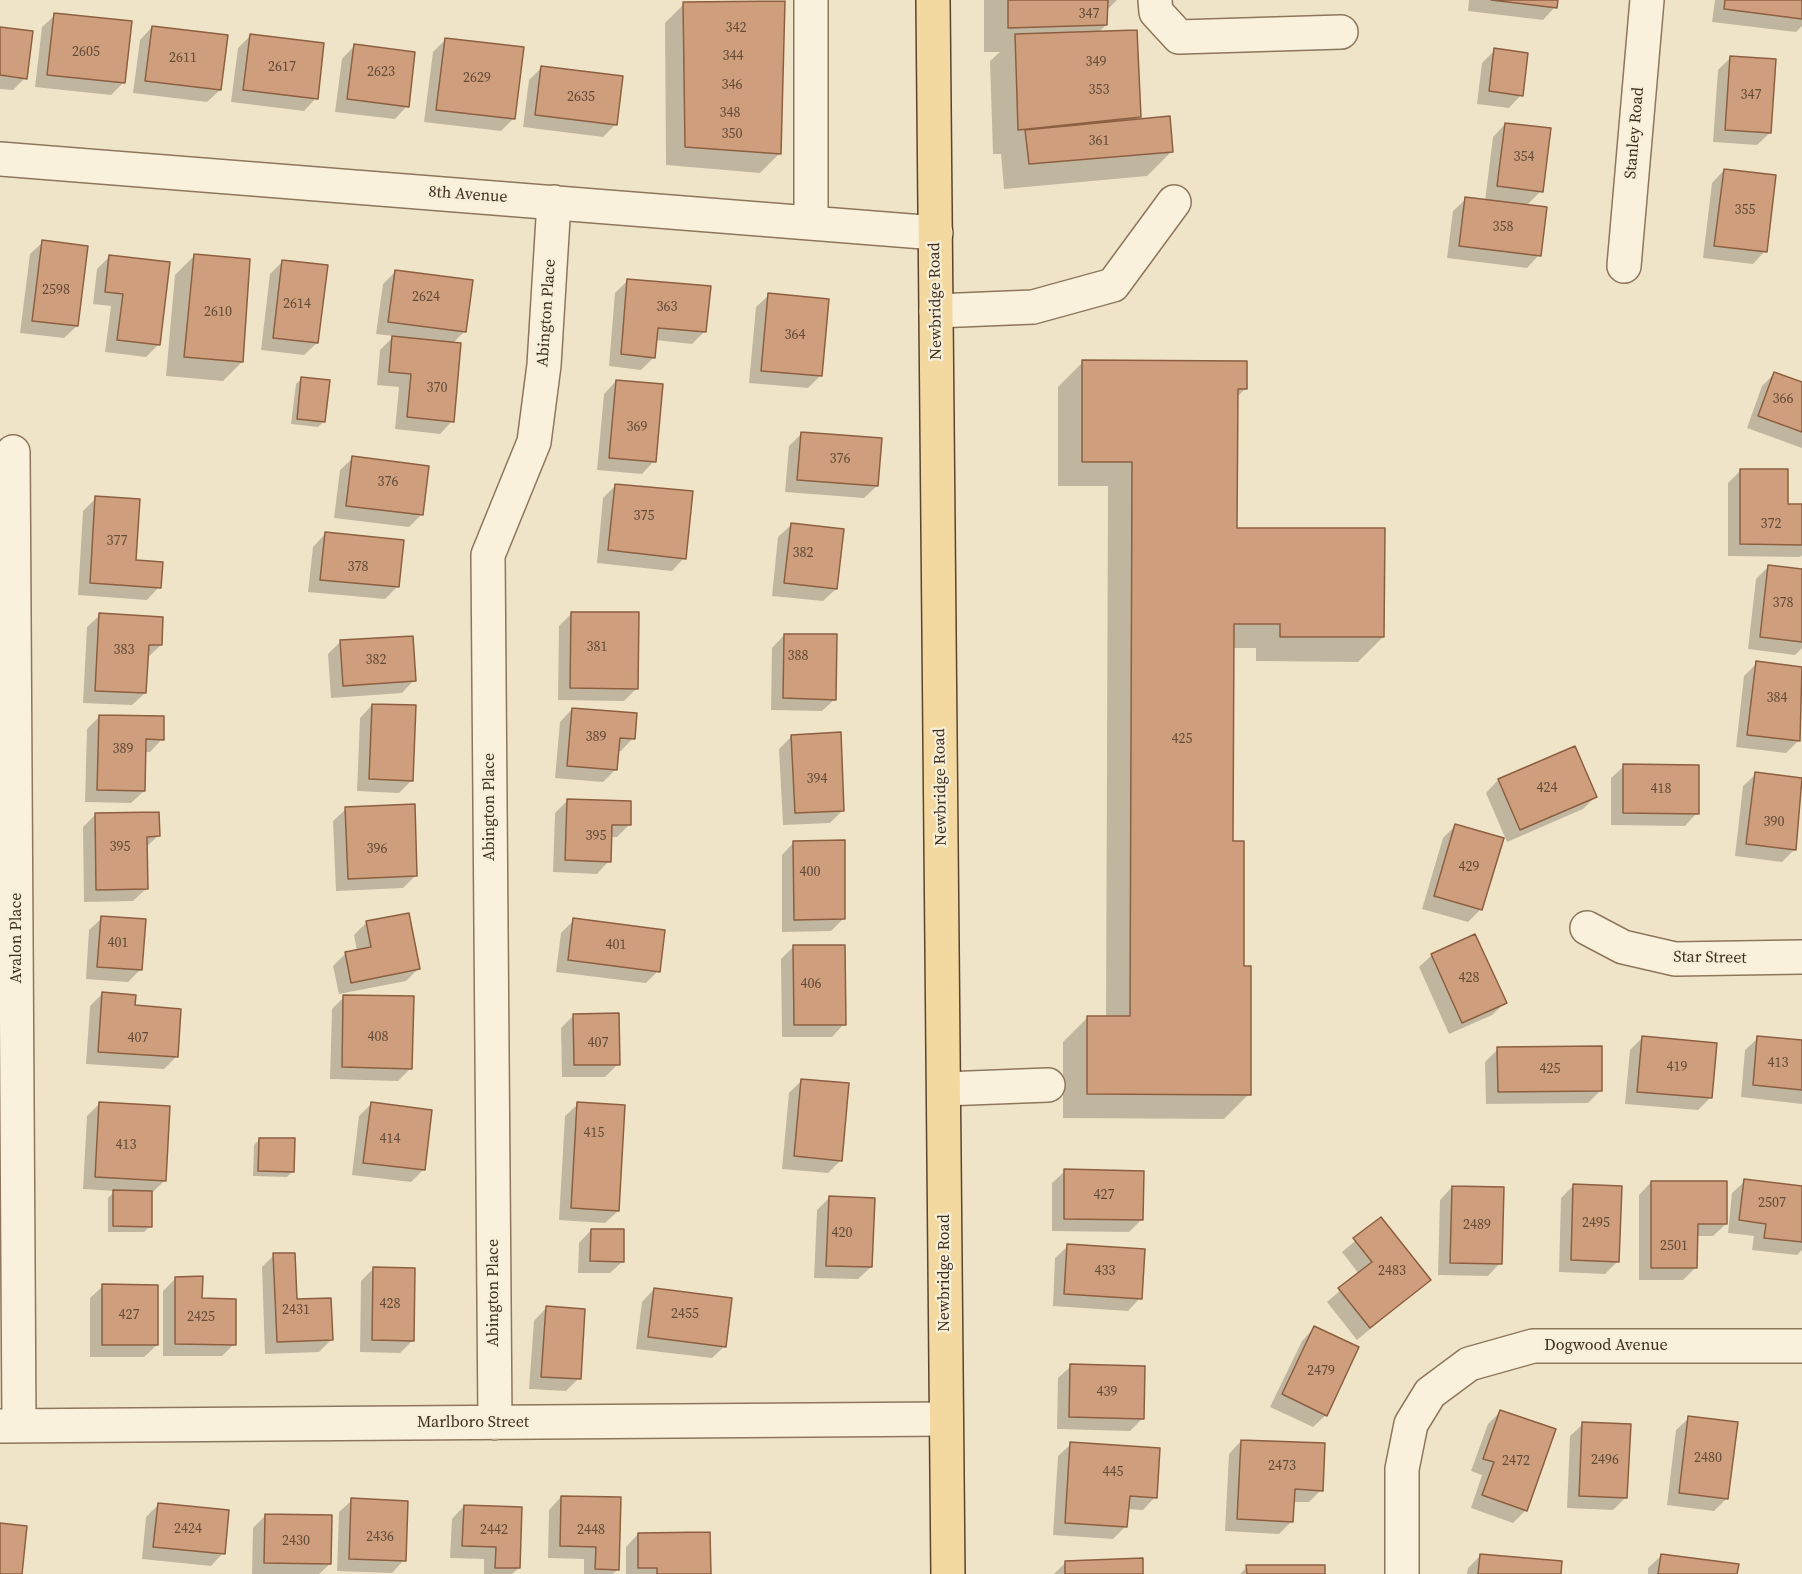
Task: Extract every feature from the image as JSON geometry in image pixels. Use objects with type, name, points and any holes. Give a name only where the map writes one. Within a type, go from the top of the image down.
[{"type":"main road","name":"Newbridge Road","points":[[933,0],[948,1574]]},
{"type":"street","points":[[810,223],[811,0]]},
{"type":"street","points":[[1155,0],[1156,12],[1179,37],[1341,32]]},
{"type":"street","name":"Stanley Road","points":[[1624,266],[1647,0]]},
{"type":"street","name":"8th Avenue","points":[[0,159],[936,233]]},
{"type":"street","name":"Abington Place","points":[[495,1422],[488,555],[534,442],[544,364],[554,202]]},
{"type":"street","points":[[936,311],[1033,307],[1113,285],[1174,202]]},
{"type":"street","name":"Avalon Place","points":[[9,1425],[13,452]]},
{"type":"street","name":"Star Street","points":[[1587,928],[1623,947],[1675,959],[1802,957]]},
{"type":"street","points":[[944,1089],[1048,1085]]},
{"type":"street","name":"Dogwood Avenue","points":[[1402,1574],[1402,1469],[1411,1424],[1430,1393],[1470,1364],[1533,1346],[1802,1346]]},
{"type":"street","name":"Marlboro Street","points":[[9,1425],[946,1419]]},
{"type":"building","points":[[1008,0],[1108,0],[1107,25],[1008,28]]},
{"type":"building","points":[[1491,0],[1558,0],[1557,8]]},
{"type":"building","points":[[1725,0],[1802,0],[1802,19],[1724,9]]},
{"type":"building","points":[[785,1],[781,154],[685,147],[683,2]]},
{"type":"building","points":[[54,13],[132,21],[125,83],[47,75]]},
{"type":"building","points":[[152,26],[228,35],[221,90],[145,81]]},
{"type":"building","points":[[0,27],[33,31],[27,79],[0,75]]},
{"type":"building","points":[[1137,30],[1141,117],[1018,130],[1015,34]]},
{"type":"building","points":[[250,34],[324,43],[318,99],[243,90]]},
{"type":"building","points":[[445,38],[524,47],[515,119],[436,110]]},
{"type":"building","points":[[354,44],[415,52],[409,107],[347,99]]},
{"type":"building","points":[[1494,48],[1528,53],[1523,96],[1489,91]]},
{"type":"building","points":[[1730,56],[1776,59],[1771,133],[1725,130]]},
{"type":"building","points":[[541,66],[623,76],[617,125],[535,115]]},
{"type":"building","points":[[1170,116],[1173,152],[1029,164],[1025,130]]},
{"type":"building","points":[[1505,123],[1551,128],[1543,192],[1497,186]]},
{"type":"building","points":[[1724,169],[1776,175],[1767,252],[1714,246]]},
{"type":"building","points":[[1465,197],[1547,207],[1541,256],[1459,246]]},
{"type":"building","points":[[42,240],[88,246],[78,326],[32,321]]},
{"type":"building","points":[[194,254],[250,259],[243,362],[184,357]]},
{"type":"building","points":[[109,255],[170,262],[160,345],[117,340],[123,294],[105,292]]},
{"type":"building","points":[[282,260],[328,265],[318,343],[273,338]]},
{"type":"building","points":[[395,270],[473,280],[466,332],[388,322]]},
{"type":"building","points":[[627,279],[711,286],[706,332],[658,328],[655,358],[621,354]]},
{"type":"building","points":[[768,293],[829,299],[822,376],[761,371]]},
{"type":"building","points":[[392,336],[461,343],[454,422],[407,417],[411,374],[389,372]]},
{"type":"building","points":[[1082,360],[1247,361],[1247,389],[1238,389],[1237,528],[1385,528],[1384,637],[1280,637],[1280,624],[1234,624],[1233,841],[1244,841],[1244,966],[1251,966],[1251,1095],[1087,1094],[1087,1016],[1130,1016],[1132,462],[1082,462]]},
{"type":"building","points":[[1774,372],[1802,382],[1802,432],[1758,416]]},
{"type":"building","points":[[301,377],[330,380],[325,422],[297,419]]},
{"type":"building","points":[[616,380],[663,384],[656,462],[609,458]]},
{"type":"building","points":[[801,432],[882,438],[878,486],[797,480]]},
{"type":"building","points":[[352,456],[429,466],[423,515],[346,506]]},
{"type":"building","points":[[1740,469],[1788,469],[1788,504],[1802,504],[1802,545],[1740,544]]},
{"type":"building","points":[[615,484],[693,491],[686,559],[608,550]]},
{"type":"building","points":[[95,496],[140,499],[136,560],[163,562],[161,588],[90,583]]},
{"type":"building","points":[[791,523],[844,529],[837,589],[784,583]]},
{"type":"building","points":[[325,532],[404,540],[399,587],[320,580]]},
{"type":"building","points":[[1768,565],[1802,569],[1802,642],[1760,637]]},
{"type":"building","points":[[571,612],[639,612],[638,689],[570,688]]},
{"type":"building","points":[[99,613],[163,617],[162,645],[149,645],[146,693],[95,691]]},
{"type":"building","points":[[784,634],[837,634],[836,700],[783,698]]},
{"type":"building","points":[[413,636],[416,681],[343,686],[340,640]]},
{"type":"building","points":[[1756,661],[1802,667],[1800,741],[1747,735]]},
{"type":"building","points":[[372,704],[416,705],[413,781],[369,779]]},
{"type":"building","points":[[572,708],[637,713],[635,739],[620,738],[617,770],[567,766]]},
{"type":"building","points":[[99,715],[164,716],[164,740],[146,739],[145,791],[97,790]]},
{"type":"building","points":[[841,732],[844,811],[795,813],[791,735]]},
{"type":"building","points":[[1575,746],[1597,797],[1520,830],[1498,779]]},
{"type":"building","points":[[1623,764],[1699,765],[1699,814],[1623,813]]},
{"type":"building","points":[[1755,772],[1802,778],[1796,850],[1746,844]]},
{"type":"building","points":[[567,799],[631,801],[631,825],[612,825],[611,862],[565,860]]},
{"type":"building","points":[[415,804],[417,876],[348,879],[345,807]]},
{"type":"building","points":[[159,812],[160,836],[147,837],[148,889],[96,890],[95,813]]},
{"type":"building","points":[[1455,824],[1504,838],[1482,910],[1434,896]]},
{"type":"building","points":[[845,840],[845,919],[794,920],[793,841]]},
{"type":"building","points":[[409,913],[420,969],[351,983],[345,952],[371,947],[366,921]]},
{"type":"building","points":[[101,916],[146,919],[142,970],[97,967]]},
{"type":"building","points":[[573,918],[665,930],[660,972],[568,960]]},
{"type":"building","points":[[1475,934],[1507,1003],[1462,1023],[1431,954]]},
{"type":"building","points":[[793,945],[845,945],[846,1025],[794,1025]]},
{"type":"building","points":[[102,992],[136,995],[135,1005],[181,1009],[178,1057],[98,1052]]},
{"type":"building","points":[[343,995],[414,996],[412,1069],[342,1067]]},
{"type":"building","points":[[619,1013],[620,1065],[574,1065],[573,1014]]},
{"type":"building","points":[[1642,1036],[1717,1043],[1712,1098],[1637,1092]]},
{"type":"building","points":[[1757,1036],[1802,1040],[1802,1090],[1753,1085]]},
{"type":"building","points":[[1602,1046],[1602,1091],[1498,1092],[1497,1047]]},
{"type":"building","points":[[801,1079],[849,1083],[842,1161],[794,1156]]},
{"type":"building","points":[[99,1102],[170,1106],[166,1181],[95,1177]]},
{"type":"building","points":[[371,1102],[432,1110],[425,1170],[363,1163]]},
{"type":"building","points":[[577,1102],[625,1105],[619,1211],[571,1208]]},
{"type":"building","points":[[259,1138],[295,1138],[294,1172],[258,1171]]},
{"type":"building","points":[[1064,1169],[1144,1171],[1143,1220],[1064,1219]]},
{"type":"building","points":[[1744,1179],[1802,1186],[1802,1242],[1764,1238],[1766,1224],[1739,1220]]},
{"type":"building","points":[[1651,1181],[1727,1181],[1727,1224],[1698,1224],[1697,1268],[1651,1268]]},
{"type":"building","points":[[1573,1184],[1622,1186],[1619,1262],[1571,1260]]},
{"type":"building","points":[[1452,1186],[1504,1187],[1502,1264],[1450,1263]]},
{"type":"building","points":[[113,1190],[152,1191],[152,1227],[113,1226]]},
{"type":"building","points":[[829,1196],[875,1198],[872,1267],[826,1266]]},
{"type":"building","points":[[1381,1217],[1431,1280],[1370,1328],[1338,1288],[1372,1262],[1353,1238]]},
{"type":"building","points":[[591,1229],[624,1229],[624,1262],[590,1261]]},
{"type":"building","points":[[1067,1244],[1145,1249],[1142,1299],[1064,1294]]},
{"type":"building","points":[[273,1253],[295,1253],[297,1299],[331,1298],[333,1340],[277,1342]]},
{"type":"building","points":[[373,1267],[415,1268],[414,1341],[372,1340]]},
{"type":"building","points":[[203,1276],[202,1298],[236,1299],[236,1345],[175,1344],[175,1277]]},
{"type":"building","points":[[102,1284],[158,1285],[158,1345],[102,1345]]},
{"type":"building","points":[[654,1288],[732,1298],[726,1347],[648,1337]]},
{"type":"building","points":[[546,1306],[585,1309],[581,1379],[541,1377]]},
{"type":"building","points":[[1314,1326],[1359,1347],[1327,1416],[1282,1394]]},
{"type":"building","points":[[1070,1364],[1145,1366],[1144,1419],[1069,1417]]},
{"type":"building","points":[[1500,1410],[1556,1429],[1527,1511],[1482,1495],[1494,1462],[1483,1459]]},
{"type":"building","points":[[1688,1416],[1738,1422],[1728,1499],[1679,1493]]},
{"type":"building","points":[[1582,1422],[1631,1424],[1627,1498],[1579,1496]]},
{"type":"building","points":[[1241,1440],[1325,1443],[1323,1491],[1295,1489],[1293,1522],[1237,1519]]},
{"type":"building","points":[[1070,1442],[1160,1448],[1157,1498],[1130,1496],[1127,1527],[1065,1523]]},
{"type":"building","points":[[561,1496],[621,1497],[619,1570],[595,1569],[596,1547],[560,1546]]},
{"type":"building","points":[[351,1498],[408,1501],[406,1561],[349,1559]]},
{"type":"building","points":[[158,1503],[229,1510],[225,1554],[153,1547]]},
{"type":"building","points":[[464,1505],[522,1507],[520,1568],[495,1568],[496,1547],[462,1546]]},
{"type":"building","points":[[265,1514],[332,1515],[331,1564],[264,1563]]},
{"type":"building","points":[[0,1523],[27,1526],[22,1574],[0,1574]]},
{"type":"building","points":[[710,1532],[711,1574],[657,1574],[657,1568],[638,1568],[638,1533]]},
{"type":"building","points":[[1480,1554],[1562,1561],[1561,1574],[1478,1574]]},
{"type":"building","points":[[1661,1554],[1739,1564],[1737,1574],[1658,1574]]},
{"type":"building","points":[[1143,1558],[1143,1574],[1065,1574],[1065,1561]]},
{"type":"building","points":[[1246,1565],[1325,1565],[1325,1574],[1247,1574]]}]
